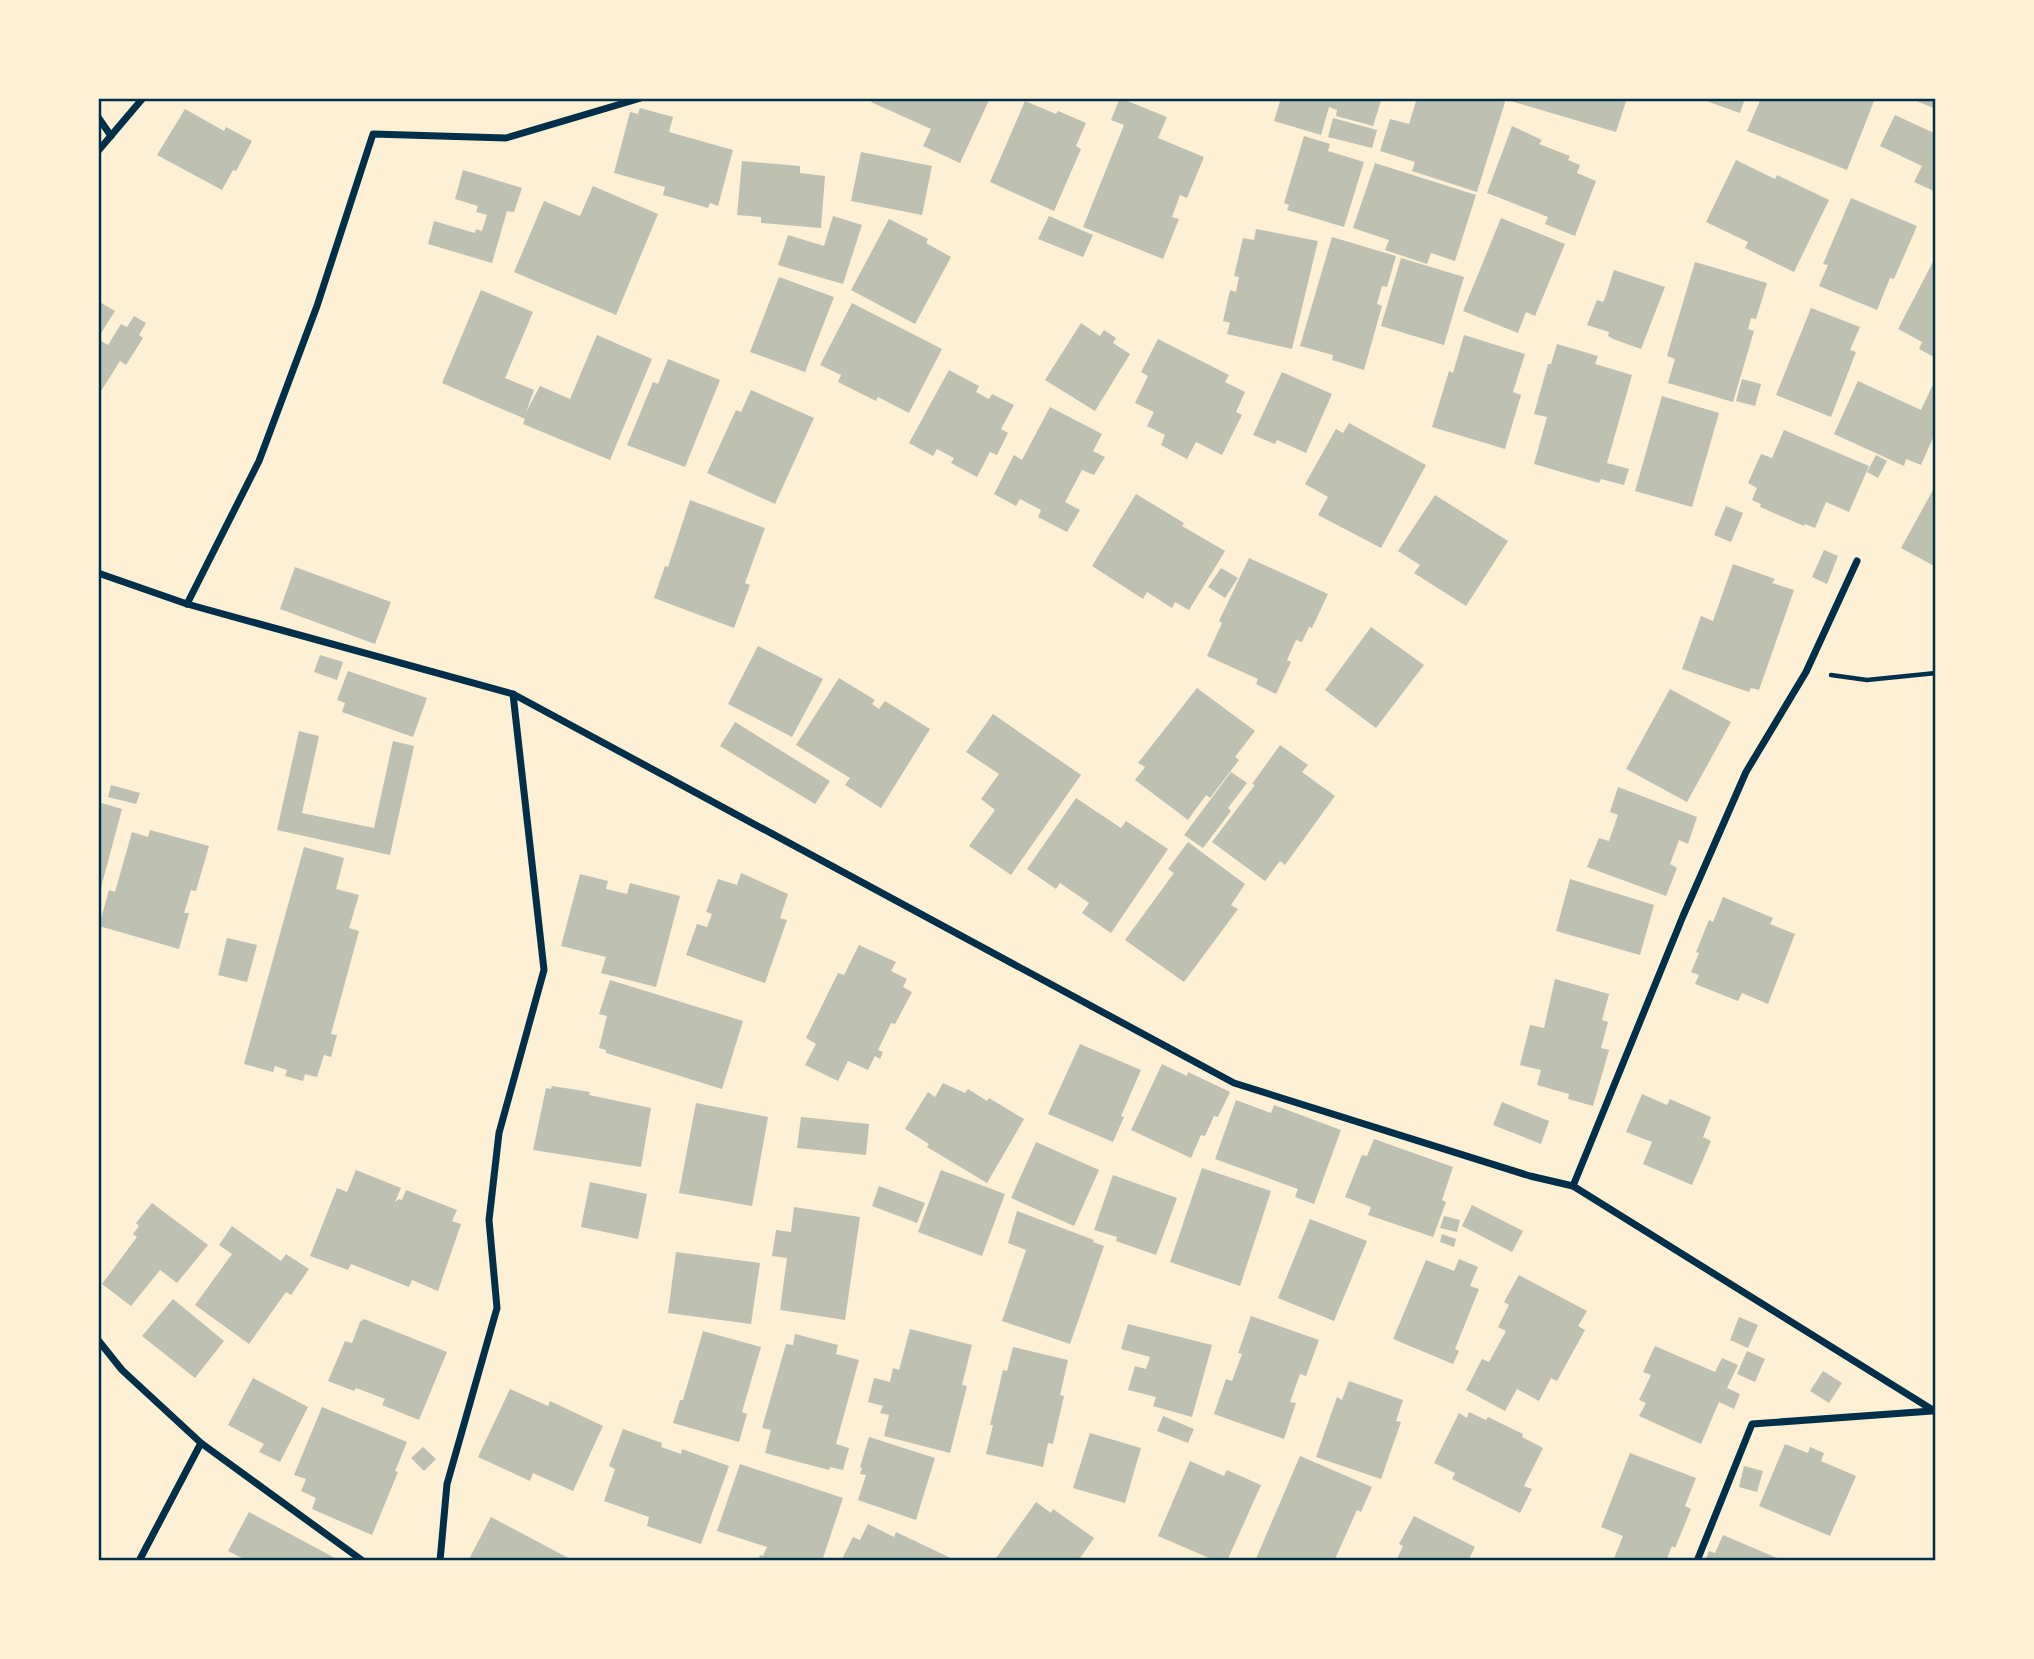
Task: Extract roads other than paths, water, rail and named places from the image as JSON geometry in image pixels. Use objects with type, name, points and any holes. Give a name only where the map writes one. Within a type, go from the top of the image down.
[{"type":"street","points":[[98,151],[143,98]]},
{"type":"street","points":[[187,604],[259,461],[317,306],[373,134],[506,138],[640,98]]},
{"type":"street","points":[[98,117],[111,136]]},
{"type":"street","points":[[1573,1186],[1683,916],[1746,772],[1805,672],[1857,561]]},
{"type":"street","points":[[98,572],[187,604],[513,694],[1234,1083],[1530,1176],[1573,1186],[1934,1411]]},
{"type":"street","points":[[440,1561],[447,1484],[497,1308],[489,1220],[499,1133],[544,970],[513,694]]},
{"type":"street","points":[[98,1340],[122,1370],[201,1443],[363,1561]]},
{"type":"street","points":[[1697,1561],[1752,1424],[1934,1411]]},
{"type":"street","points":[[139,1561],[201,1443]]}]
